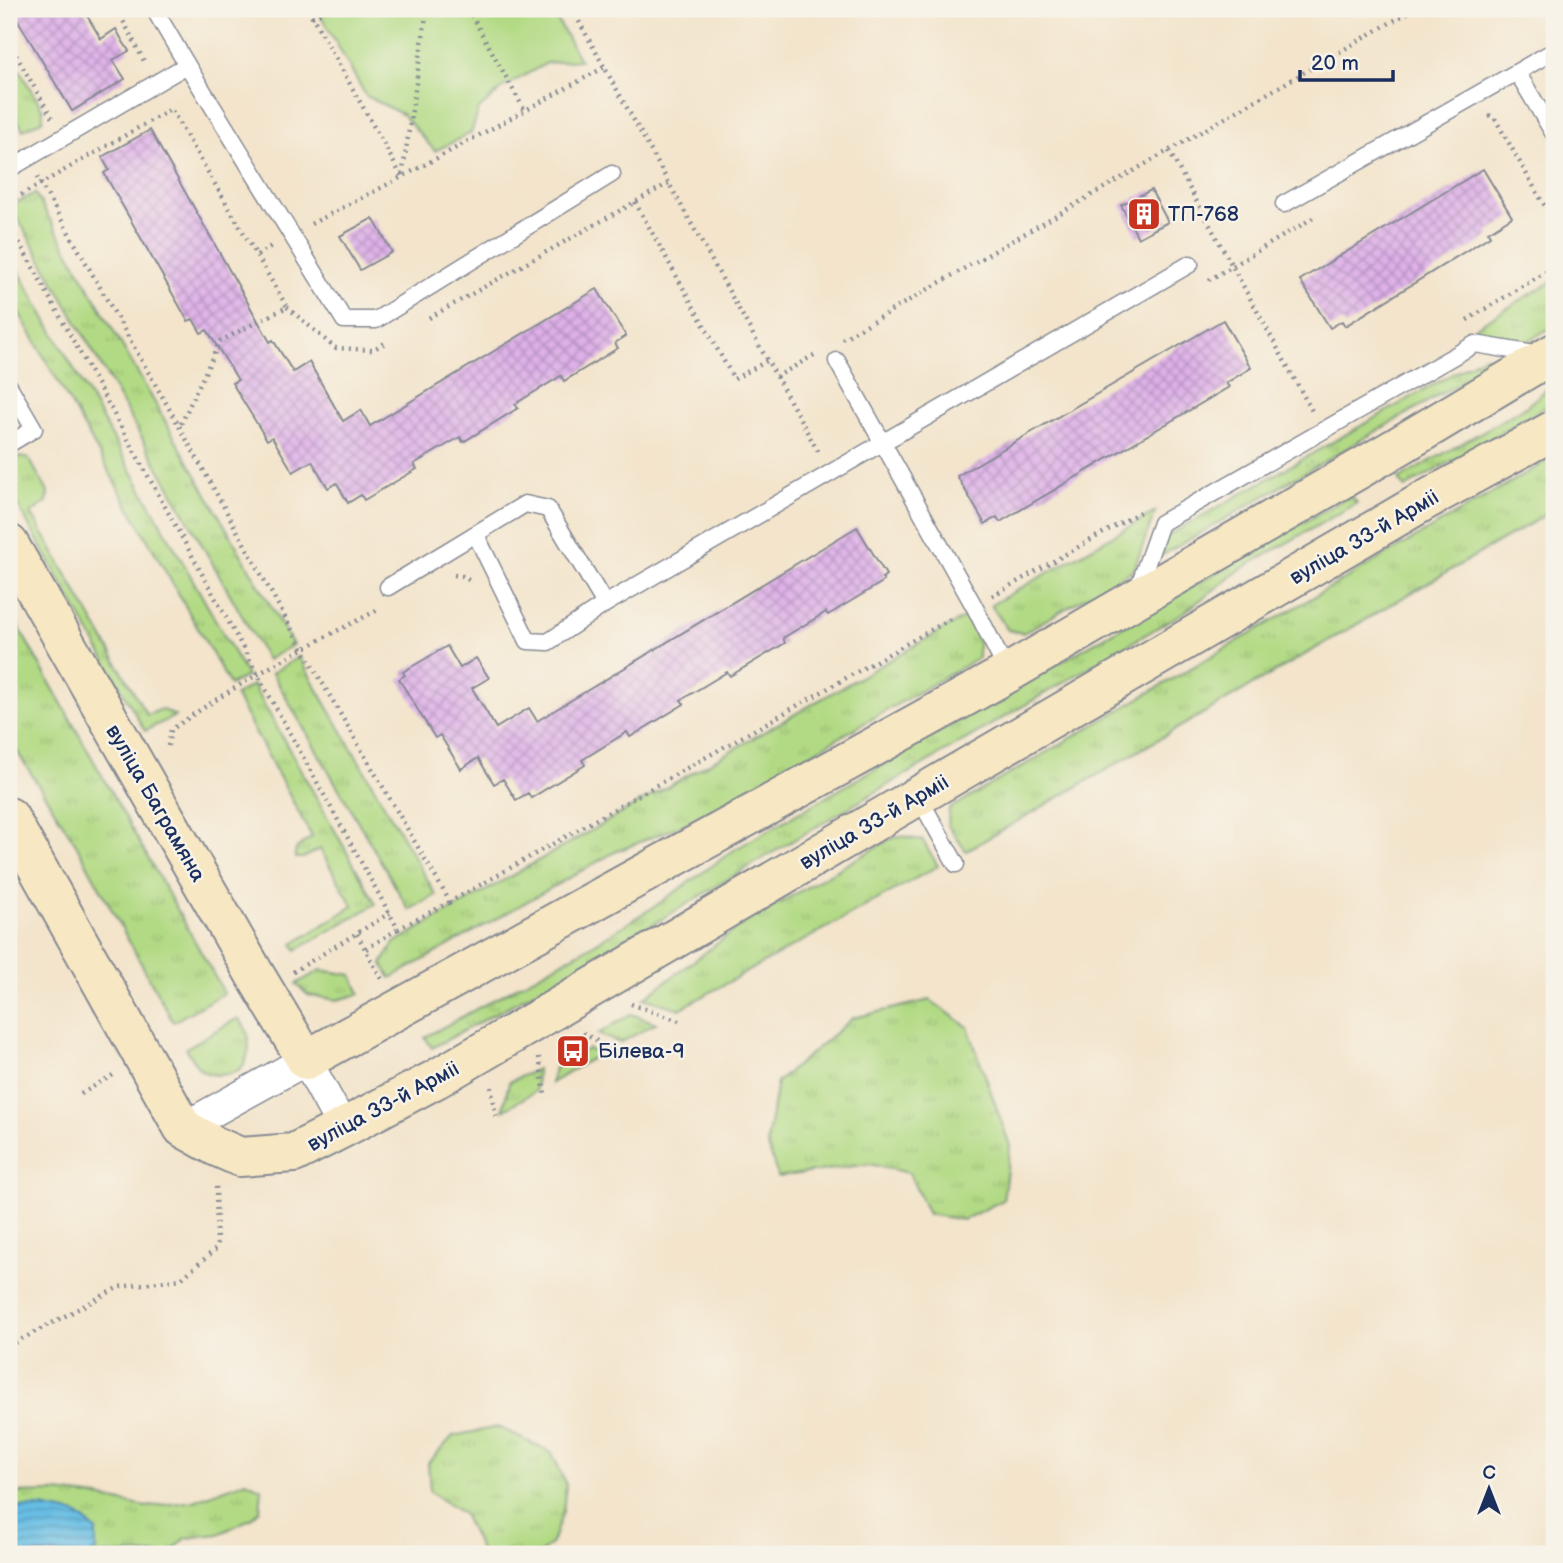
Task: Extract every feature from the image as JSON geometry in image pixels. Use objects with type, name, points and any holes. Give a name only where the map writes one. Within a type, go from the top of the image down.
[{"type":"street","points":[[9,817],[199,1137],[306,1060],[1008,673],[1552,355]]},
{"type":"street","name":"вуліца 33-й Арміі","points":[[199,1137],[240,1157],[294,1153],[344,1128],[442,1076],[1424,501],[1554,430]]},
{"type":"street","points":[[1397,447],[1384,466],[1388,488],[1404,501],[1424,501]]},
{"type":"street","points":[[1331,485],[1352,484],[1362,489],[1369,497],[1373,520],[1360,539]]},
{"type":"street","name":"вуліца Баграмяна","points":[[9,544],[306,1060]]},
{"type":"street","points":[[306,1060],[344,1128]]},
{"type":"lane","points":[[154,9],[344,320],[376,320],[612,174]]},
{"type":"lane","points":[[1284,204],[1554,51]]},
{"type":"lane","points":[[9,169],[187,65]]},
{"type":"lane","points":[[1517,72],[1554,134]]},
{"type":"lane","points":[[476,535],[528,641],[548,642],[605,604],[1191,264]]},
{"type":"lane","points":[[1134,598],[1161,523],[1475,344],[1552,355]]},
{"type":"lane","points":[[837,361],[1008,673]]},
{"type":"lane","points":[[9,386],[34,429],[9,444]]},
{"type":"lane","points":[[388,587],[525,504],[548,509],[605,604]]},
{"type":"lane","points":[[918,796],[956,864]]},
{"type":"path","points":[[117,9],[155,83],[287,307],[220,341],[179,426]]},
{"type":"path","points":[[308,9],[402,177]]},
{"type":"path","points":[[313,18],[328,9]]},
{"type":"path","points":[[402,177],[427,9]]},
{"type":"path","points":[[468,9],[525,111]]},
{"type":"path","points":[[572,9],[830,472]]},
{"type":"path","points":[[836,343],[1414,9]]},
{"type":"path","points":[[9,44],[56,124]]},
{"type":"path","points":[[257,255],[605,67]]},
{"type":"path","points":[[9,202],[171,109]]},
{"type":"path","points":[[1487,114],[1494,117],[1554,222]]},
{"type":"path","points":[[1169,151],[1313,413]]},
{"type":"path","points":[[635,202],[734,379],[767,361]]},
{"type":"path","points":[[1209,280],[1313,218]]},
{"type":"path","points":[[9,224],[398,929]]},
{"type":"path","points":[[776,377],[824,350]]},
{"type":"path","points":[[366,949],[450,901]]},
{"type":"path","points":[[286,975],[390,914]]},
{"type":"path","points":[[357,934],[385,986]]},
{"type":"path","points":[[576,1030],[618,1054]]},
{"type":"path","points":[[538,1052],[545,1095]]},
{"type":"path","points":[[81,1094],[120,1071]]},
{"type":"path","points":[[9,1346],[119,1287],[181,1279],[217,1248],[199,1137]]},
{"type":"green space","points":[[317,9],[551,9],[580,60],[547,63],[504,87],[479,109],[471,133],[435,151],[402,114],[366,96]]},
{"type":"green space","points":[[9,52],[43,110],[43,120],[23,130],[9,105]]},
{"type":"green space","points":[[35,193],[293,645],[267,660],[11,206]]},
{"type":"green space","points":[[9,254],[247,676],[230,685],[9,295]]},
{"type":"green space","points":[[1554,280],[1554,326],[1521,345],[1471,330]]},
{"type":"green space","points":[[1484,356],[1503,358],[1159,557],[1167,536]]},
{"type":"green space","points":[[1554,383],[1554,402],[1405,488],[1399,479],[1527,406]]},
{"type":"green space","points":[[20,457],[29,459],[48,492],[47,502],[31,513],[147,715],[162,709],[175,716],[145,731],[9,490],[9,460]]},
{"type":"green space","points":[[1554,457],[1554,510],[966,851],[948,826],[949,809]]},
{"type":"green space","points":[[1351,495],[1357,503],[1241,569],[1186,611],[592,961],[432,1048],[425,1037],[584,950],[657,905],[734,850]]},
{"type":"green space","points":[[1155,512],[1134,569],[1023,633],[1008,630],[991,605]]},
{"type":"green space","points":[[9,610],[224,993],[173,1022],[76,844],[9,739]]},
{"type":"green space","points":[[965,617],[978,637],[978,658],[695,820],[615,852],[391,978],[382,964],[394,943]]},
{"type":"green space","points":[[299,657],[436,895],[409,910],[272,673]]},
{"type":"green space","points":[[253,685],[376,904],[296,950],[293,944],[353,906],[320,849],[303,858],[296,858],[297,848],[312,837],[235,695]]},
{"type":"green space","points":[[902,836],[923,841],[938,866],[680,1009],[644,998],[743,924],[891,839]]},
{"type":"green space","points":[[321,970],[352,975],[360,994],[337,1000],[308,995],[296,984]]},
{"type":"green space","points":[[930,1000],[968,1027],[1010,1146],[1003,1200],[963,1220],[928,1214],[909,1173],[869,1164],[778,1177],[767,1143],[777,1082],[853,1018]]},
{"type":"green space","points":[[631,1014],[656,1023],[620,1043],[598,1034]]},
{"type":"green space","points":[[238,1018],[246,1028],[249,1041],[243,1066],[224,1075],[202,1070],[186,1048]]},
{"type":"green space","points":[[588,1049],[599,1054],[551,1083],[555,1068]]},
{"type":"green space","points":[[537,1069],[536,1091],[503,1110],[509,1082]]},
{"type":"green space","points":[[498,1427],[552,1453],[566,1485],[563,1511],[552,1543],[540,1554],[482,1554],[463,1514],[430,1492],[428,1463],[453,1436]]},
{"type":"green space","points":[[246,1481],[262,1489],[260,1510],[250,1519],[219,1534],[186,1538],[169,1554],[91,1554],[96,1550],[41,1507],[14,1507],[9,1513],[9,1493],[56,1492],[146,1507],[194,1501]]},
{"type":"water","points":[[14,1507],[41,1507],[77,1514],[96,1530],[96,1550],[91,1554],[9,1554],[9,1513]]},
{"type":"building","points":[[11,9],[83,9],[101,39],[116,29],[129,51],[113,60],[125,79],[72,111]]},
{"type":"building","points":[[150,130],[270,342],[273,340],[293,372],[309,362],[343,421],[361,410],[370,426],[597,289],[626,336],[615,343],[618,348],[564,381],[561,376],[515,404],[518,408],[463,442],[460,437],[414,464],[417,469],[364,500],[361,495],[348,503],[337,483],[328,488],[312,461],[293,472],[272,437],[267,440],[232,383],[238,380],[207,330],[201,333],[193,319],[188,321],[104,173],[109,170],[102,157]]},
{"type":"building","points":[[1483,169],[1512,217],[1488,232],[1490,236],[1345,326],[1342,321],[1330,328],[1300,280]]},
{"type":"building","name":"ТП-768","points":[[1151,190],[1168,222],[1138,238],[1121,205]]},
{"type":"building","points":[[373,218],[392,252],[360,270],[340,236]]},
{"type":"building","points":[[1223,320],[1251,368],[1226,383],[1229,387],[1000,522],[997,517],[985,524],[957,476]]},
{"type":"building","points":[[857,527],[886,575],[882,578],[884,581],[783,638],[785,643],[730,676],[727,672],[681,700],[684,704],[630,737],[627,732],[582,760],[585,765],[531,798],[528,793],[516,800],[503,779],[494,784],[478,758],[461,769],[440,735],[435,738],[399,679],[405,675],[403,672],[447,646],[460,668],[476,658],[489,678],[472,688],[496,728],[529,708],[537,721]]},
{"type":"place","name":"ТП-768","points":[[1144,214]]},
{"type":"place","name":"Білева-9","points":[[573,1051]]}]
